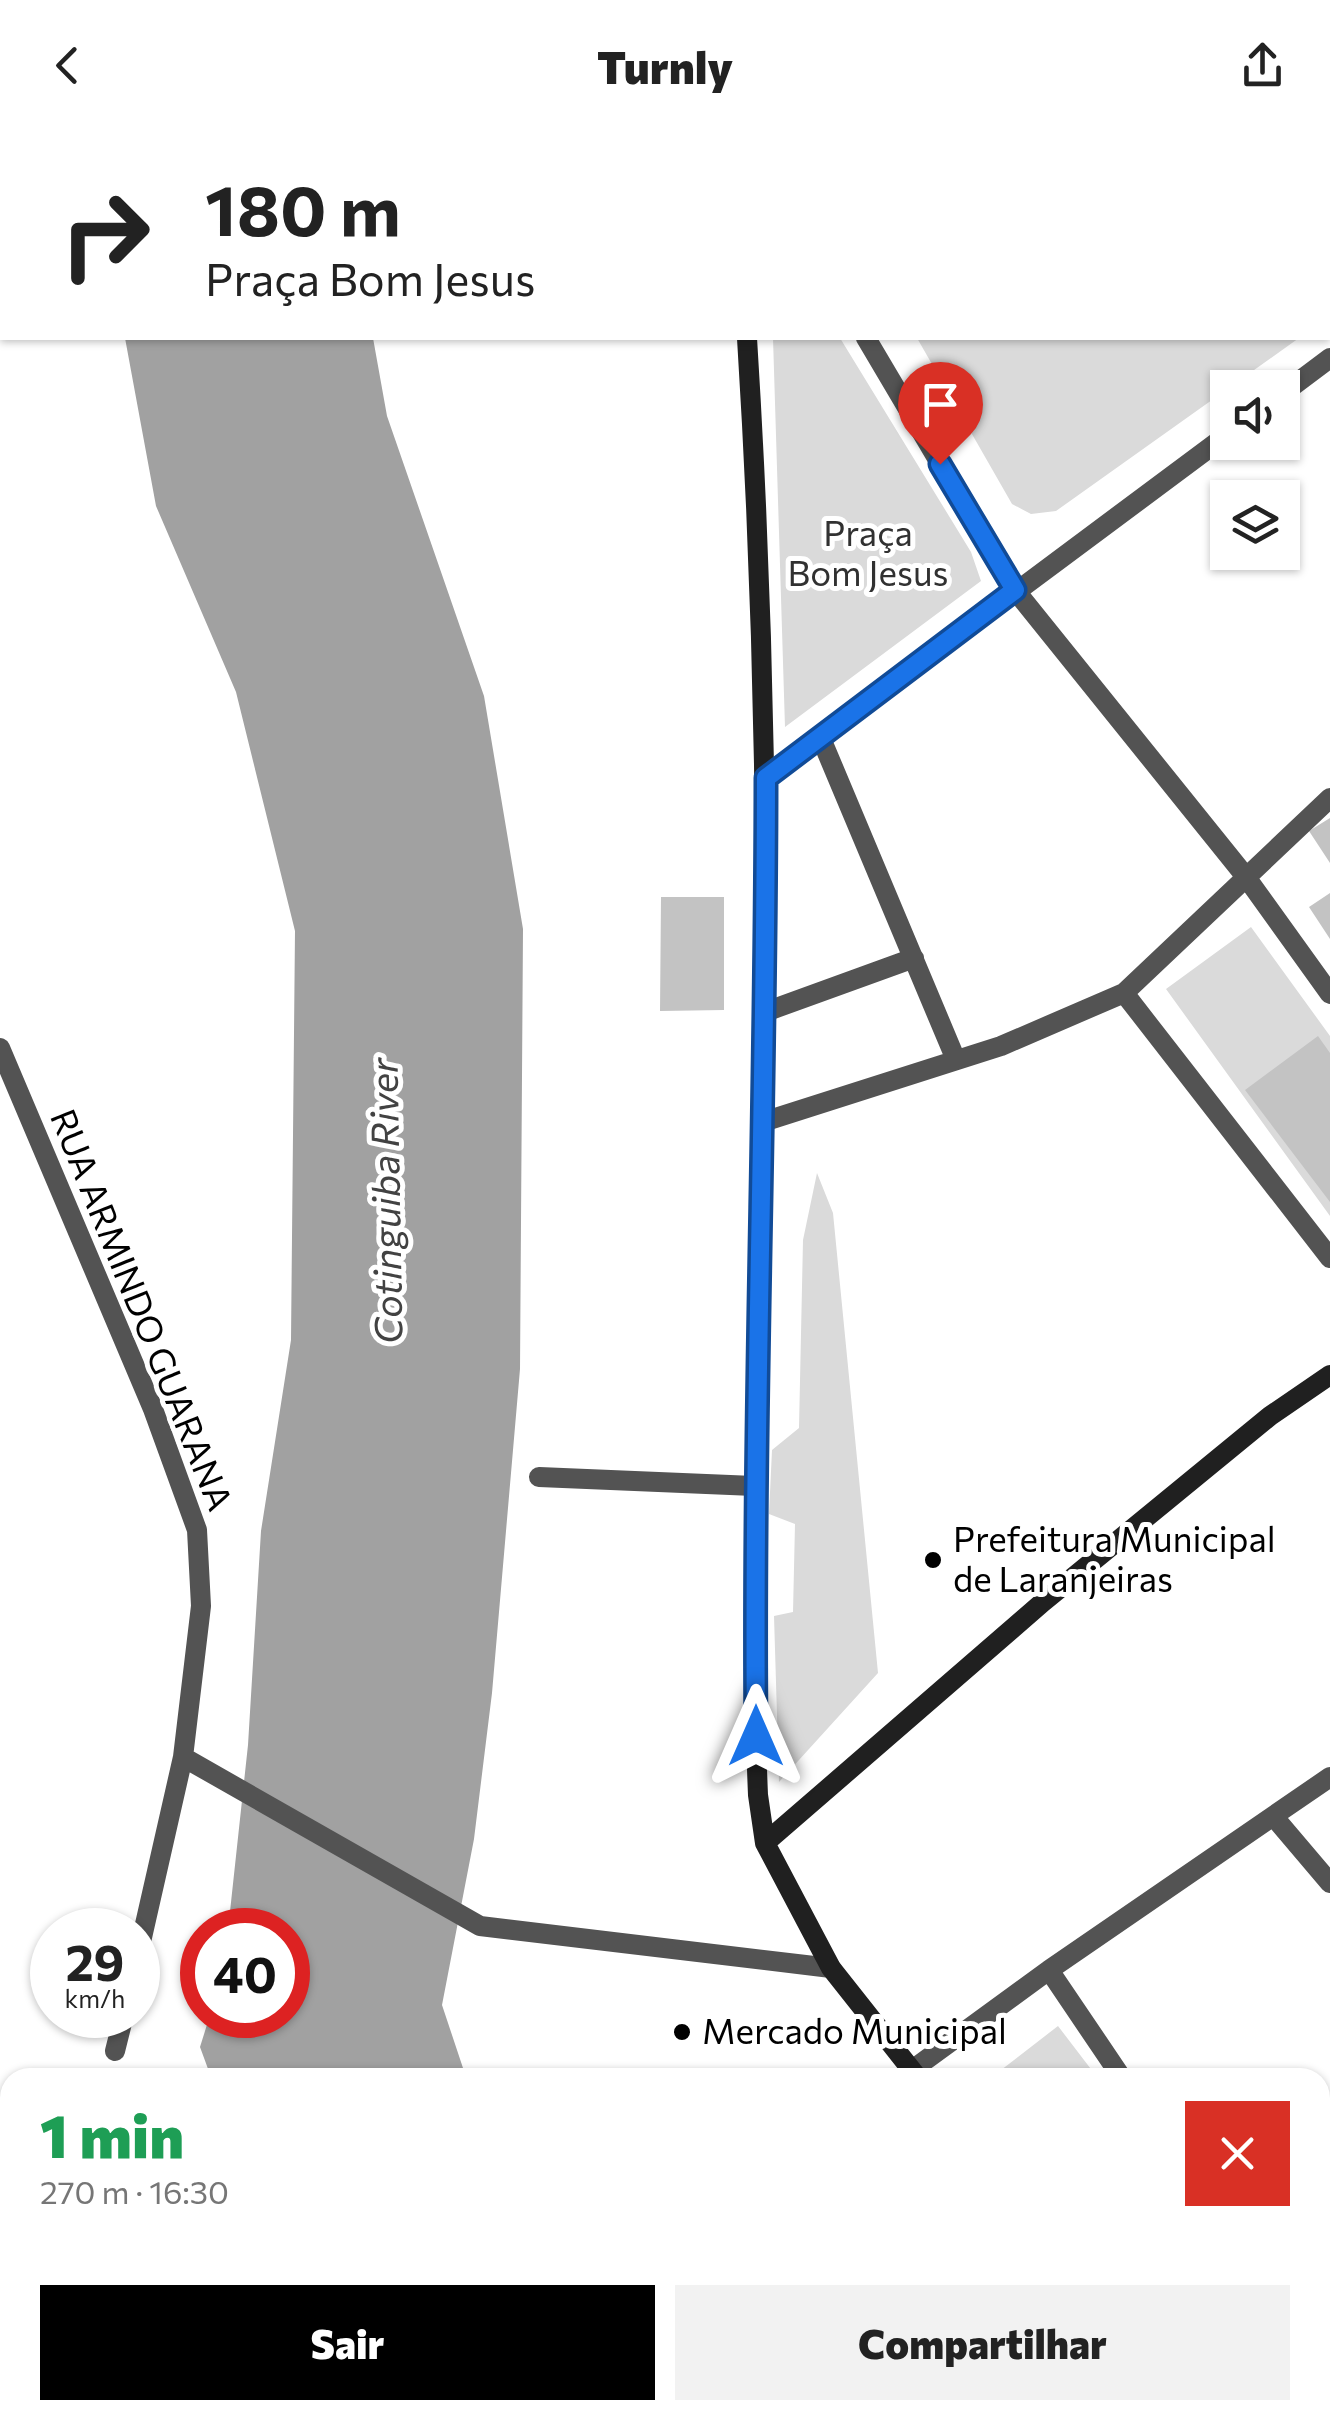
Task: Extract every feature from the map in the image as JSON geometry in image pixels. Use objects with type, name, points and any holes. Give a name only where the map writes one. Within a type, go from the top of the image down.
[{"type":"street","points":[[747,340],[758,521],[766,778],[754,1486],[758,1795],[765,1843],[830,1968],[910,2068]]},
{"type":"street","points":[[867,340],[1015,590],[1246,877],[1330,994]]},
{"type":"street","points":[[1300,380],[1330,358]]},
{"type":"street","points":[[766,778],[1210,447]]},
{"type":"street","points":[[820,736],[956,1060]]},
{"type":"street","points":[[762,1122],[1001,1046],[1124,993],[1330,798]]},
{"type":"street","points":[[765,1012],[914,958]]},
{"type":"street","points":[[1124,993],[1330,1258]]},
{"type":"street","name":"RUA ARMINDO GUARANA","points":[[0,1048],[153,1409],[197,1530],[201,1606],[183,1757],[149,1908]]},
{"type":"street","points":[[765,1843],[1098,1556],[1270,1416],[1330,1375]]},
{"type":"street","points":[[539,1477],[754,1486]]},
{"type":"street","points":[[183,1757],[465,1920],[497,1930],[830,1968]]},
{"type":"street","points":[[923,2068],[1049,1970],[1330,1777]]},
{"type":"street","points":[[1274,1817],[1330,1883]]},
{"type":"street","points":[[1049,1970],[1115,2068]]},
{"type":"street","points":[[115,2051],[118,2038]]},
{"type":"green space","name":"Praça Bom Jesus","points":[[773,340],[841,340],[971,552],[981,581],[785,727]]},
{"type":"green space","name":"Praça Bom Jesus","points":[[918,340],[1296,340],[1254,370],[1210,370],[1210,401],[1056,511],[1031,514],[1012,504]]},
{"type":"green space","points":[[1251,927],[1330,1036],[1330,1216],[1166,989]]},
{"type":"green space","points":[[817,1173],[833,1213],[878,1673],[779,1782],[774,1616],[793,1612],[795,1524],[769,1514],[772,1450],[799,1428],[803,1240]]},
{"type":"green space","points":[[1058,2026],[1090,2068],[1004,2068]]},
{"type":"water","name":"Cotinguiba River","points":[[125,340],[373,340],[387,416],[484,696],[523,929],[520,1369],[492,1693],[474,1839],[442,2005],[463,2068],[208,2068],[200,2047],[203,2038],[310,2038],[310,1908],[230,1908],[248,1745],[261,1531],[291,1340],[295,931],[236,692],[156,506]]},
{"type":"building","points":[[1330,818],[1330,863],[1309,831]]},
{"type":"building","points":[[1330,893],[1330,939],[1309,907]]},
{"type":"building","points":[[661,897],[724,897],[724,1010],[660,1011]]},
{"type":"building","points":[[1318,1036],[1330,1053],[1330,1202],[1245,1090]]},
{"type":"place","name":"Prefeitura Municipal de Laranjeiras","points":[[933,1560]]},
{"type":"place","name":"Mercado Municipal","points":[[682,2032]]},
{"type":"route","points":[[756,1736],[754,1486],[766,778],[1015,590],[940,464]]}]
